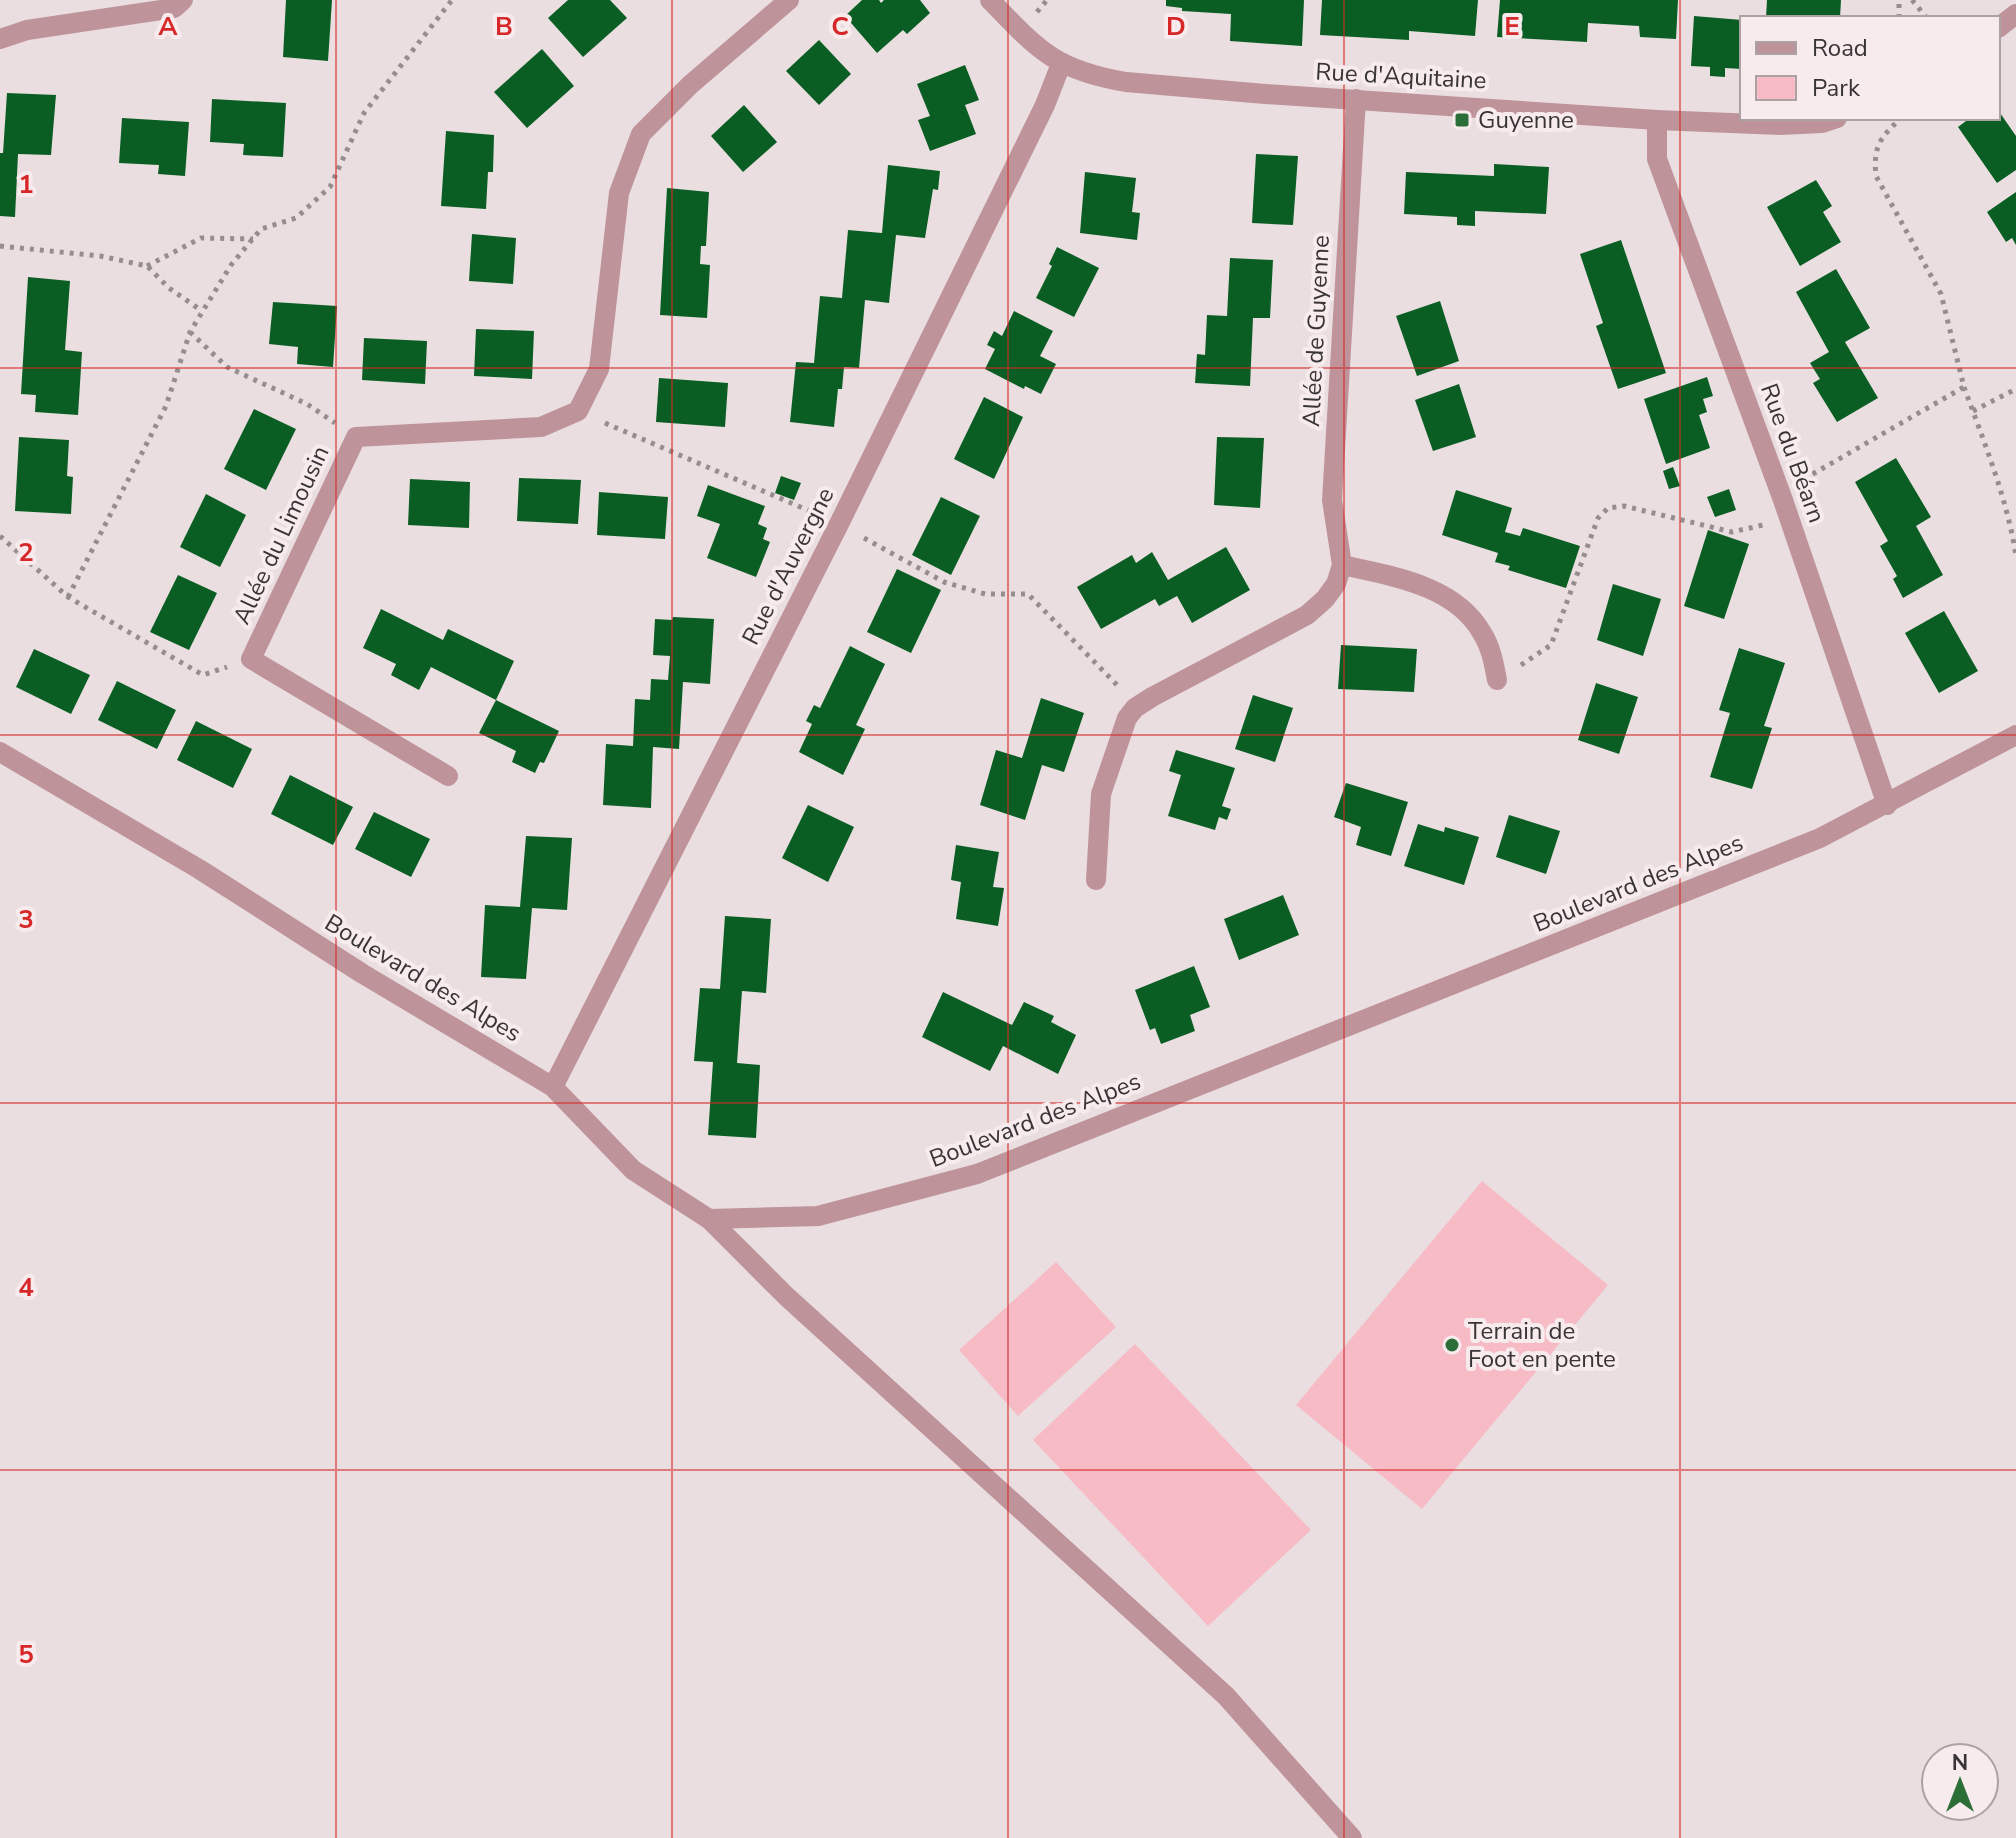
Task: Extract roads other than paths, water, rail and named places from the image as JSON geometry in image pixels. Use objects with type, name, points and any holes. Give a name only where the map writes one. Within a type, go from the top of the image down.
[{"type":"street","points":[[0,39],[27,30],[174,8],[183,0]]},
{"type":"street","name":"Allée du Limousin","points":[[448,776],[251,659],[356,437],[541,427],[578,411],[599,369],[619,193],[641,134],[690,85],[789,0]]},
{"type":"street","name":"Rue d'Aquitaine","points":[[990,0],[1034,46],[1061,64],[1105,79],[1126,82],[1657,120],[1780,125],[1831,120]]},
{"type":"street","points":[[2000,26],[2016,14]]},
{"type":"street","name":"Rue d'Auvergne","points":[[553,1087],[839,524],[1045,105],[1061,64]]},
{"type":"street","name":"Allée de Guyenne","points":[[1342,565],[1332,500],[1356,99]]},
{"type":"street","name":"Rue du Béarn","points":[[1657,120],[1657,159],[1783,500],[1887,805]]},
{"type":"street","points":[[1096,880],[1101,794],[1120,731],[1135,708],[1307,615],[1336,584],[1342,565],[1411,580],[1466,610],[1492,654],[1497,680]]},
{"type":"street","name":"Boulevard des Alpes","points":[[0,752],[199,869],[363,974],[553,1087],[633,1170],[709,1219],[818,1216],[977,1174],[1820,838],[2016,735]]},
{"type":"street","points":[[709,1219],[786,1296],[1226,1696],[1352,1838]]},
{"type":"place","name":"Guyenne","points":[[1462,120]]},
{"type":"place","name":"Terrain de Foot en pente","points":[[1452,1345]]}]
